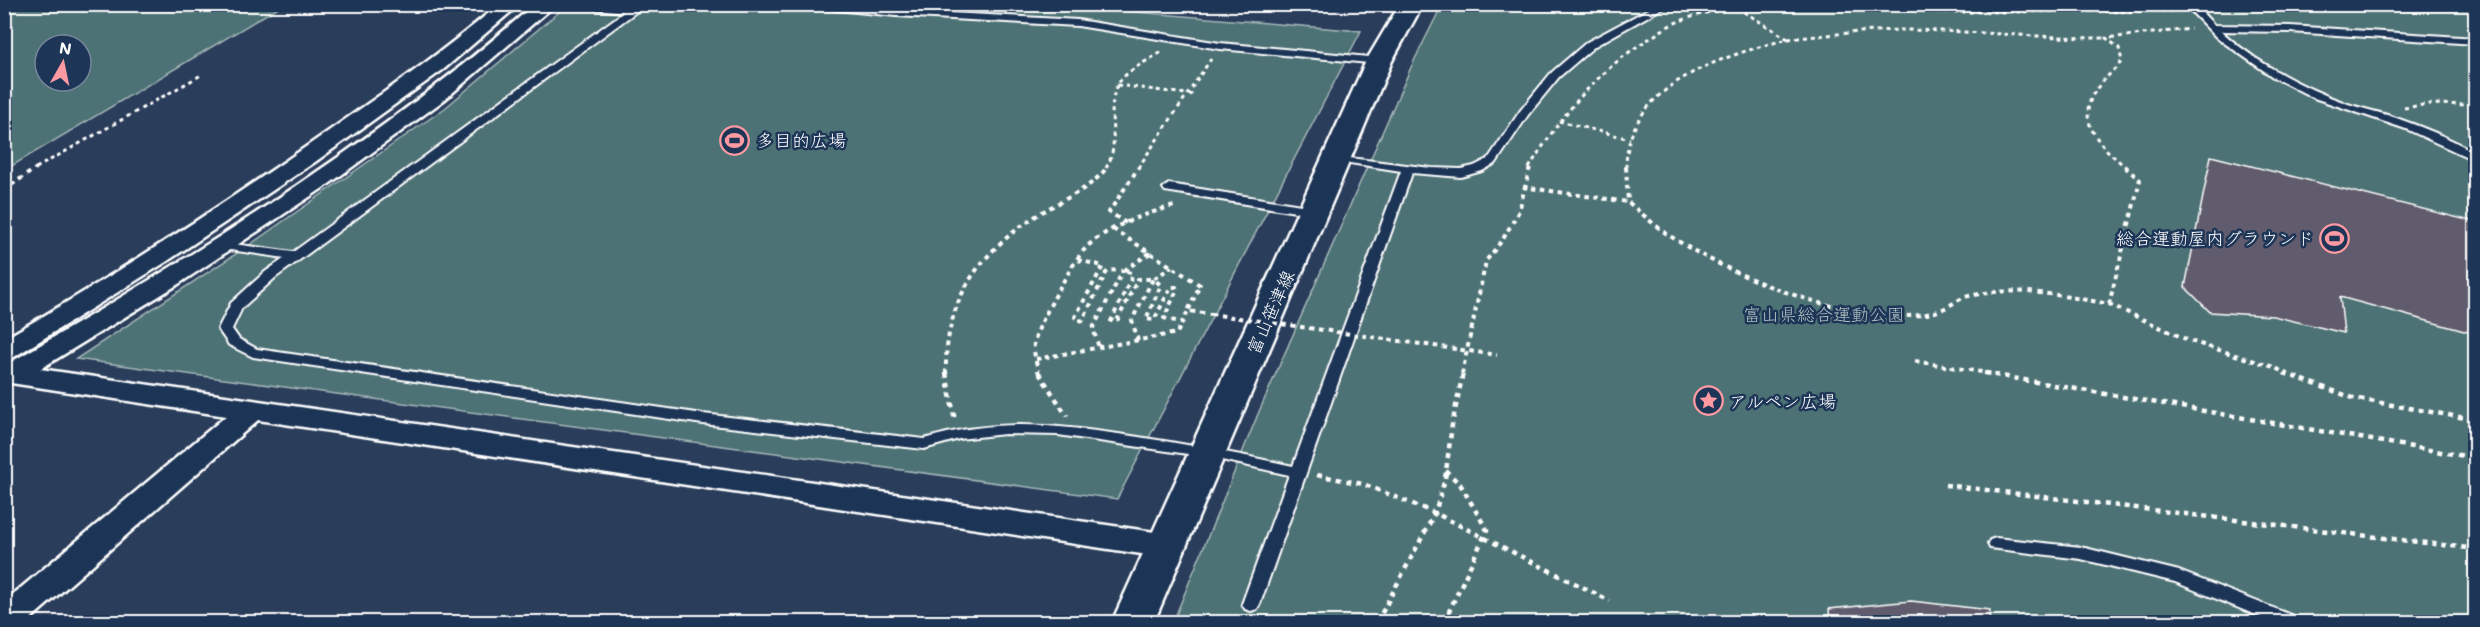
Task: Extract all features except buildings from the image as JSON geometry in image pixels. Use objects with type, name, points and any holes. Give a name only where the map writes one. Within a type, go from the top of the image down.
[{"type":"main road","name":"富山笹津線","points":[[1133,622],[1379,61],[1412,4]]},
{"type":"street","points":[[4,351],[80,307],[195,234],[395,96],[483,29],[511,4]]},
{"type":"street","points":[[547,4],[421,108],[223,245],[113,316],[11,374],[1168,546]]},
{"type":"street","points":[[4,622],[250,411]]},
{"type":"lane","points":[[578,4],[633,10]]},
{"type":"lane","points":[[648,4],[633,10],[294,256],[236,306],[225,329],[234,342],[253,352],[703,419],[924,444],[958,434],[1005,429],[1058,430],[1208,452],[1298,472]]},
{"type":"lane","points":[[807,4],[896,13],[1078,23],[1220,46],[1379,61]]},
{"type":"lane","points":[[1337,158],[1461,173],[1478,169],[1492,161],[1524,113],[1555,75],[1591,44],[1665,4]]},
{"type":"lane","points":[[2191,8],[2257,64],[2291,84],[2341,105],[2378,116],[2462,150],[2475,158]]},
{"type":"lane","points":[[2212,28],[2290,29],[2475,41]]},
{"type":"lane","points":[[1251,604],[1408,168]]},
{"type":"lane","points":[[1169,188],[1314,211]]},
{"type":"lane","points":[[223,245],[294,256]]},
{"type":"lane","points":[[1996,544],[2081,553],[2179,578],[2290,622]]},
{"type":"path","points":[[1377,622],[1435,513],[1446,471],[1452,425],[1486,261],[1503,239],[1519,211],[1528,168],[1559,121],[1600,74],[1620,57],[1673,24],[1732,5],[1751,4]]},
{"type":"path","points":[[1809,4],[1953,12],[2191,8]]},
{"type":"path","points":[[1732,5],[1788,39]]},
{"type":"path","points":[[1629,202],[1625,159],[1630,139],[1640,118],[1653,102],[1676,82],[1702,67],[1730,56],[1788,39],[1850,32],[1908,30],[2049,38],[2106,38],[2212,28]]},
{"type":"path","points":[[2106,38],[2119,48],[2122,61],[2114,73],[2092,95],[2085,114],[2093,134],[2140,180],[2109,304]]},
{"type":"path","points":[[958,434],[946,388],[945,342],[952,312],[970,277],[996,247],[1022,225],[1099,178],[1111,159],[1115,144],[1111,93],[1120,80],[1180,40]]},
{"type":"path","points":[[1126,223],[1109,212],[1220,46]]},
{"type":"path","points":[[4,190],[33,170],[203,74]]},
{"type":"path","points":[[1117,85],[1194,95]]},
{"type":"path","points":[[2378,116],[2395,109],[2429,104],[2475,105]]},
{"type":"path","points":[[1559,121],[1630,139]]},
{"type":"path","points":[[1523,187],[1629,202],[1664,232],[1728,268],[1808,298],[1853,310],[1905,316],[1942,309],[1966,297],[1997,291],[2042,293],[2109,304],[2190,341],[2274,367],[2289,376],[2353,398],[2475,420]]},
{"type":"path","points":[[1080,433],[1039,375],[1034,345],[1041,321],[1084,249],[1113,229],[1145,214],[1212,195]]},
{"type":"path","points":[[1036,359],[1177,333],[1183,323],[1200,285],[1113,229]]},
{"type":"path","points":[[1099,348],[1094,328],[1123,271],[1150,253]]},
{"type":"path","points":[[1078,260],[1103,266],[1075,317],[1078,321],[1083,320],[1109,270],[1131,273],[1132,277],[1111,321],[1118,319],[1138,279],[1153,279],[1161,285],[1146,319],[1154,320],[1169,290],[1171,287],[1176,287],[1177,290],[1164,318],[1183,323]]},
{"type":"path","points":[[1138,341],[1132,320],[1153,279],[1172,267]]},
{"type":"path","points":[[1188,311],[1497,355]]},
{"type":"path","points":[[1916,361],[2475,458]]},
{"type":"path","points":[[1444,622],[1487,530],[1460,484],[1446,471]]},
{"type":"path","points":[[1298,472],[1363,484],[1435,513],[1610,600]]},
{"type":"path","points":[[1945,485],[2475,549]]},
{"type":"green space","points":[[5,4],[282,5],[5,170]]},
{"type":"green space","points":[[1041,4],[1361,31],[1117,499],[76,359],[245,248],[445,108],[567,5]]},
{"type":"green space","name":"富山県総合運動公園","points":[[1442,5],[2475,5],[2475,622],[1173,622],[1258,414],[1412,65]]},
{"type":"place","name":"多目的広場","points":[[735,140]]},
{"type":"place","name":"総合運動屋内グラウンド","points":[[2335,238]]},
{"type":"place","name":"アルペン広場","points":[[1708,401]]}]
